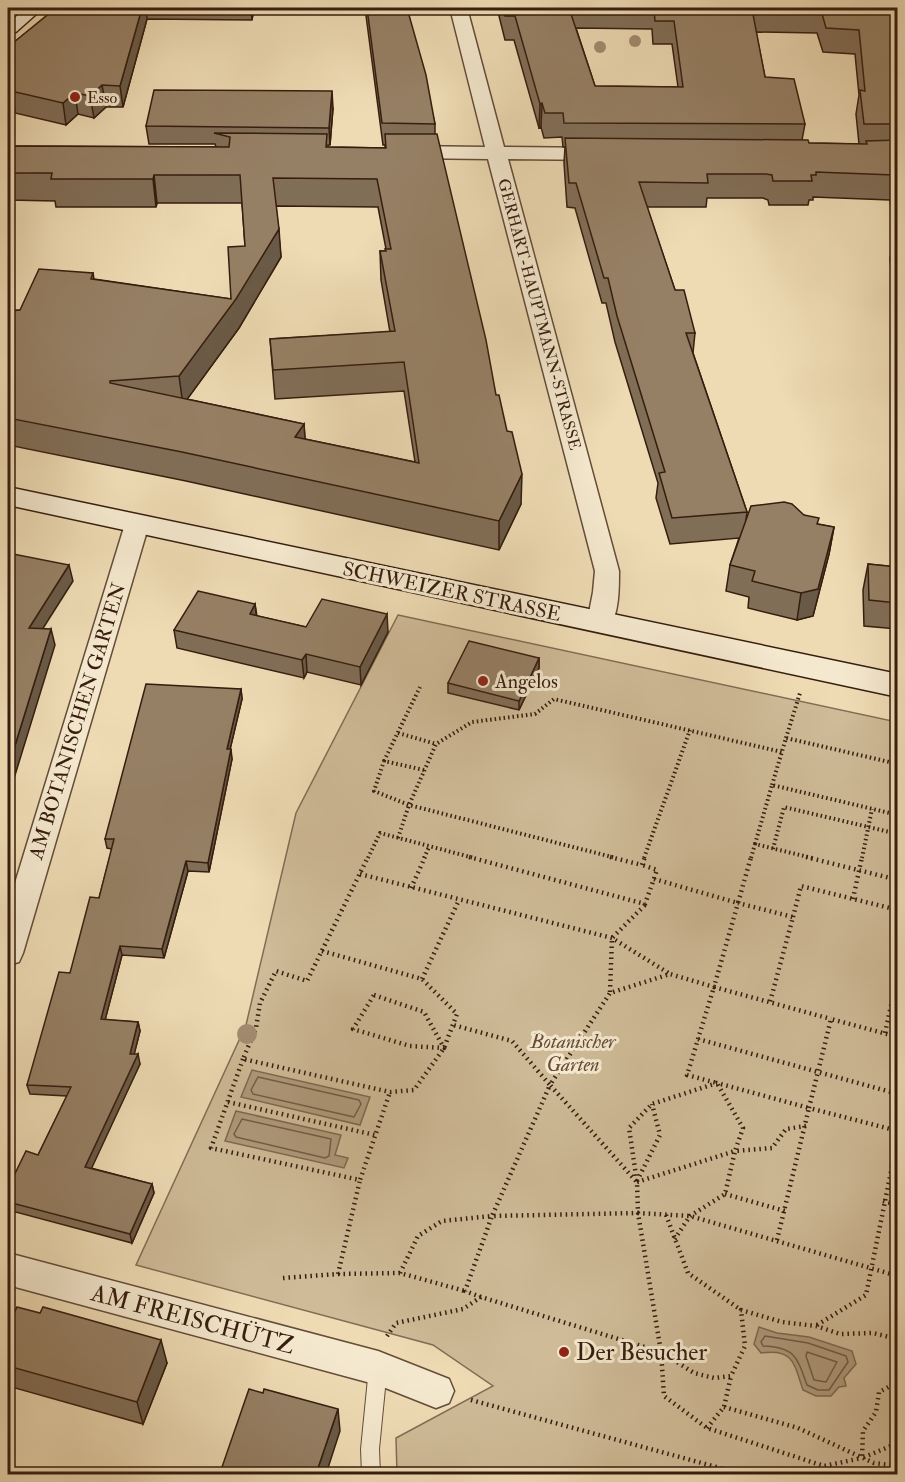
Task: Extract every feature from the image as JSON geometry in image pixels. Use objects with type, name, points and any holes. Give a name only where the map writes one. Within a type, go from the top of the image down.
[{"type":"main road","points":[[8,27],[32,8]]},
{"type":"main road","name":"SCHWEIZER STRASSE","points":[[8,496],[897,686]]},
{"type":"street","name":"GERHART-HAUPTMANN-STRASSE","points":[[458,8],[607,571],[606,592],[600,623]]},
{"type":"street","points":[[387,152],[623,154]]},
{"type":"street","name":"AM BOTANISCHEN GARTEN","points":[[8,953],[137,524]]},
{"type":"street","name":"AM FREISCHÜTZ","points":[[8,1269],[378,1368],[436,1390]]},
{"type":"lane","points":[[371,1474],[370,1449],[378,1368]]},
{"type":"path","points":[[420,687],[384,761],[374,791],[409,805],[657,870],[645,904],[612,938],[610,993],[550,1085],[492,1216],[465,1291]]},
{"type":"path","points":[[800,693],[687,1075],[897,1131]]},
{"type":"path","points":[[398,838],[409,805],[436,744],[472,722],[535,714],[554,699],[782,752]]},
{"type":"path","points":[[642,865],[690,730]]},
{"type":"path","points":[[398,733],[436,744]]},
{"type":"path","points":[[786,738],[897,764]]},
{"type":"path","points":[[384,761],[424,770]]},
{"type":"path","points":[[772,785],[897,815]]},
{"type":"path","points":[[773,849],[784,807],[897,834]]},
{"type":"path","points":[[853,899],[872,809]]},
{"type":"path","points":[[360,1180],[211,1148],[256,1028],[260,1003],[276,971],[307,981],[380,833],[645,904]]},
{"type":"path","points":[[755,844],[897,880]]},
{"type":"path","points":[[411,888],[429,846]]},
{"type":"path","points":[[360,874],[612,938],[670,974],[897,1037]]},
{"type":"path","points":[[654,879],[793,917]]},
{"type":"path","points":[[770,1002],[801,886],[897,910]]},
{"type":"path","points":[[422,979],[459,900]]},
{"type":"path","points":[[243,1059],[390,1092],[414,1090],[444,1048],[457,1014],[422,979],[322,951]]},
{"type":"path","points":[[610,993],[670,974]]},
{"type":"path","points":[[885,1034],[897,974]]},
{"type":"path","points":[[374,995],[424,1012],[444,1048],[410,1046],[353,1029],[374,995]]},
{"type":"path","points":[[777,1240],[831,1019]]},
{"type":"path","points":[[453,1025],[512,1041],[637,1182]]},
{"type":"path","points":[[698,1039],[897,1094]]},
{"type":"path","points":[[717,1083],[652,1104],[629,1128],[637,1182],[638,1213],[661,1352],[664,1396],[707,1428],[824,1466],[862,1458],[897,1443]]},
{"type":"path","points":[[674,1240],[690,1216],[725,1194],[742,1128],[717,1083]]},
{"type":"path","points":[[338,1274],[360,1180],[390,1092]]},
{"type":"path","points":[[228,1102],[375,1135]]},
{"type":"path","points":[[637,1182],[660,1135],[652,1104]]},
{"type":"path","points":[[637,1182],[735,1151],[772,1148],[786,1128],[806,1126]]},
{"type":"path","points":[[816,1326],[866,1295],[873,1270],[883,1202],[897,1137]]},
{"type":"path","points":[[725,1194],[785,1211]]},
{"type":"path","points":[[883,1202],[897,1205]]},
{"type":"path","points":[[400,1273],[418,1236],[442,1221],[492,1216],[638,1213],[690,1216],[897,1276]]},
{"type":"path","points":[[666,1215],[688,1273],[741,1310],[782,1322],[816,1326],[840,1334],[883,1335],[893,1338],[897,1347]]},
{"type":"path","points":[[283,1278],[400,1273],[661,1352],[694,1373],[714,1378],[731,1376]]},
{"type":"path","points":[[396,1323],[463,1309],[481,1297]]},
{"type":"path","points":[[707,1428],[724,1407],[731,1376],[745,1346],[741,1310]]},
{"type":"path","points":[[862,1458],[862,1431],[876,1412],[879,1392],[897,1382]]},
{"type":"path","points":[[436,1390],[742,1474]]},
{"type":"path","points":[[724,1407],[808,1432],[862,1458],[887,1466],[897,1466]]},
{"type":"green space","name":"Botanischer Garten","points":[[398,615],[897,722],[897,1474],[397,1474],[396,1438],[493,1386],[433,1345],[136,1265],[246,1025],[296,813]]},
{"type":"water","points":[[252,1070],[370,1097],[360,1125],[241,1097]]},
{"type":"water","points":[[236,1111],[341,1135],[335,1155],[348,1158],[344,1168],[225,1141]]},
{"type":"water","points":[[759,1327],[777,1333],[809,1337],[852,1351],[856,1364],[844,1378],[846,1386],[839,1387],[831,1396],[816,1396],[803,1390],[791,1360],[780,1353],[761,1353],[754,1344]]},
{"type":"building","points":[[56,8],[142,8],[120,86],[102,85],[90,96],[75,93],[63,103],[11,91],[13,88],[8,90],[8,41],[13,43]]},
{"type":"building","points":[[367,8],[407,8],[426,75],[435,124],[382,123]]},
{"type":"building","points":[[503,8],[569,8],[595,86],[683,87],[674,21],[655,21],[654,8],[897,8],[897,124],[864,124],[860,90],[865,91],[859,30],[826,28],[821,10],[752,9],[765,77],[794,79],[805,124],[564,123],[563,113],[545,113],[542,103],[540,104],[515,16],[505,16]]},
{"type":"building","points":[[154,90],[332,91],[329,128],[146,126]]},
{"type":"building","points":[[214,133],[327,134],[326,147],[386,148],[385,134],[437,134],[486,340],[496,395],[499,395],[507,431],[512,432],[522,474],[499,521],[182,452],[8,418],[8,311],[20,310],[39,269],[93,273],[91,279],[231,299],[228,247],[245,246],[240,175],[154,175],[153,179],[51,179],[52,173],[8,173],[8,146],[229,147],[230,137]],"holes":[[[273,178],[377,179],[391,249],[380,251],[395,331],[270,339],[273,370],[404,362],[419,463],[295,437],[304,424],[110,383],[110,381],[179,376],[236,299],[279,229]]]},
{"type":"building","points":[[565,138],[808,140],[809,143],[867,144],[866,141],[897,140],[897,205],[894,175],[816,172],[816,175],[811,175],[812,181],[773,181],[772,175],[766,174],[707,174],[708,183],[639,182],[675,290],[684,290],[695,333],[686,333],[747,512],[672,518],[659,473],[665,472],[617,316],[608,278],[604,278],[576,183],[569,183]]},
{"type":"building","points":[[895,233],[897,234],[897,260]]},
{"type":"building","points":[[784,502],[792,504],[804,515],[819,518],[817,524],[834,527],[818,589],[801,593],[752,581],[755,571],[730,565],[751,506]]},
{"type":"building","points":[[8,553],[69,565],[29,628],[51,629],[8,768]]},
{"type":"building","points":[[868,564],[897,567],[897,603],[869,600]]},
{"type":"building","points":[[198,591],[255,604],[250,614],[306,627],[322,599],[387,614],[360,667],[306,654],[302,660],[174,630]]},
{"type":"building","name":"Angelos","points":[[469,641],[539,658],[519,701],[448,683]]},
{"type":"building","points":[[146,684],[241,689],[227,749],[231,749],[208,863],[186,861],[162,949],[120,946],[101,1019],[138,1022],[130,1054],[138,1054],[85,1167],[152,1184],[130,1234],[8,1202],[8,1188],[26,1151],[38,1155],[71,1087],[27,1085],[59,972],[70,973],[90,897],[99,898],[114,839],[105,839]]},
{"type":"building","points":[[17,1307],[40,1313],[43,1307],[161,1340],[137,1402],[8,1366],[8,1327]]},
{"type":"building","points":[[249,1389],[263,1393],[264,1389],[338,1409],[316,1474],[214,1474],[216,1468],[221,1470]]},
{"type":"tram line","points":[[8,22],[26,8]]},
{"type":"place","name":"Esso","points":[[75,97]]},
{"type":"place","name":"Angelos","points":[[483,681]]},
{"type":"place","name":"Der Besucher","points":[[564,1352]]}]
